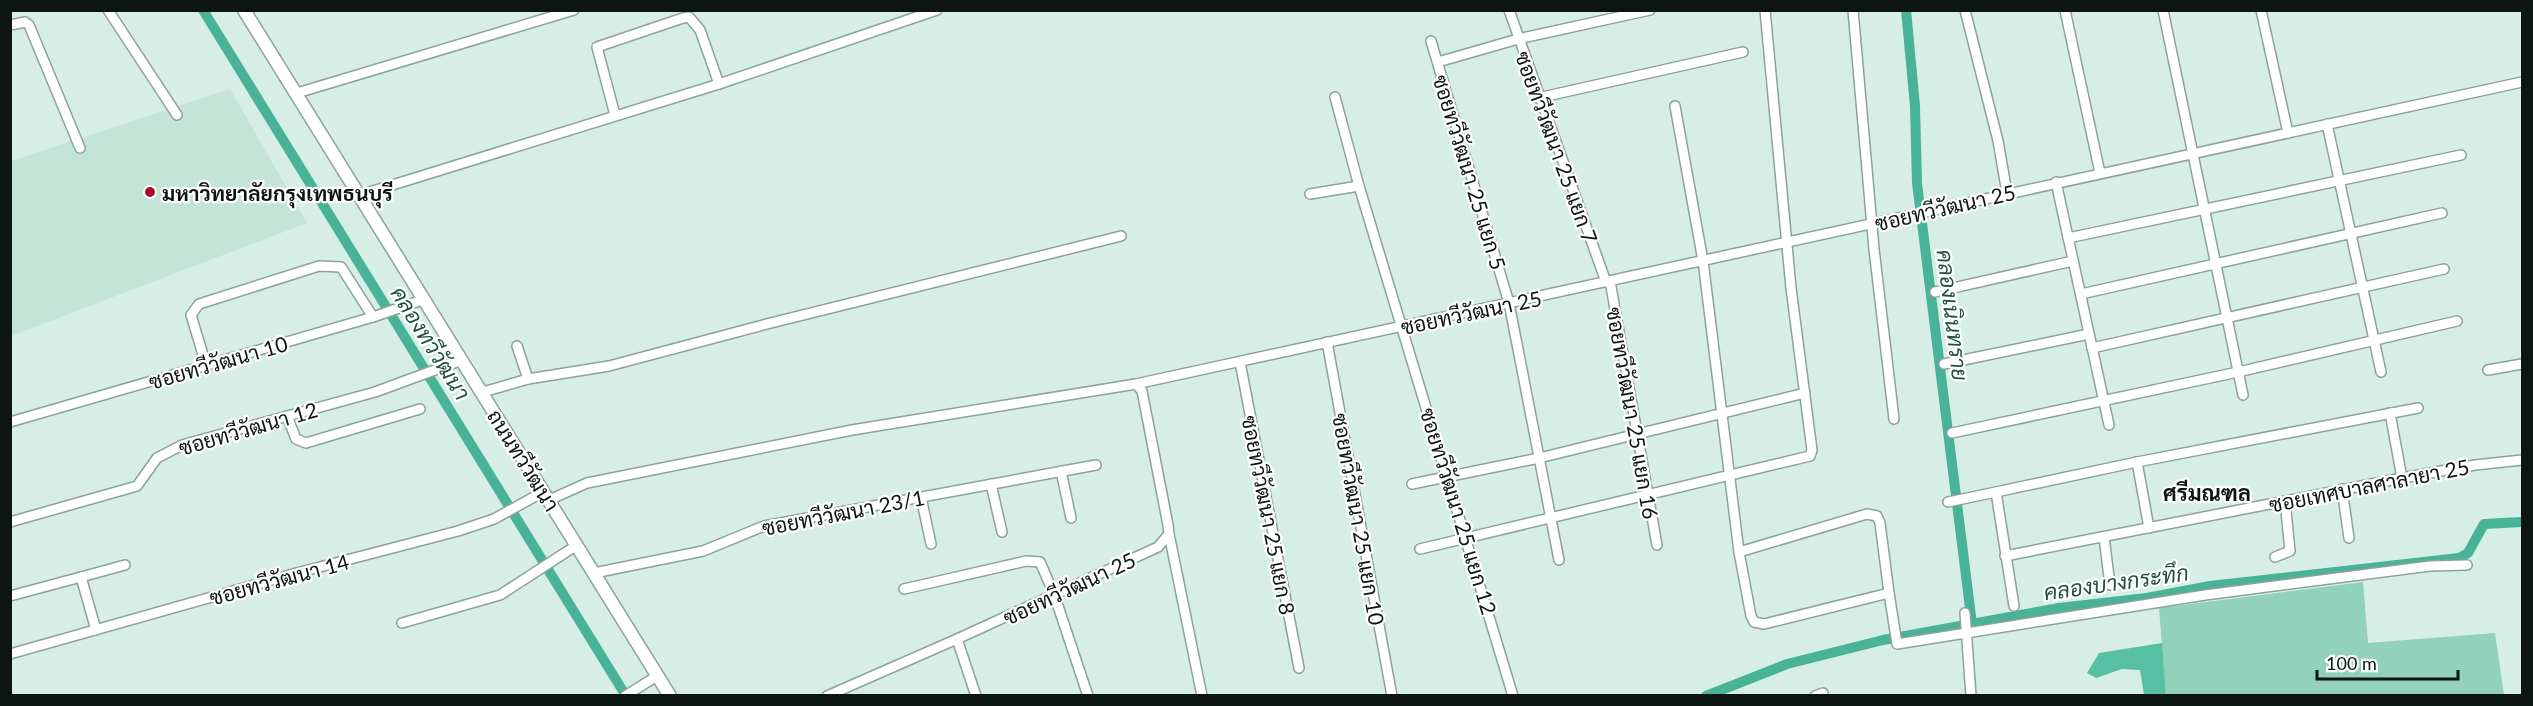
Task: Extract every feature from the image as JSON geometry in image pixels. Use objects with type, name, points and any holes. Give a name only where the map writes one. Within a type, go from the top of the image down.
[{"type":"main road","name":"ถนนทวีวัฒนา","points":[[244,10],[670,696]]},
{"type":"street","points":[[108,10],[177,115]]},
{"type":"street","points":[[297,93],[574,10]]},
{"type":"street","points":[[360,195],[719,84],[937,10]]},
{"type":"street","name":"ซอยทวีวัฒนา 25 แยก 7","points":[[1509,10],[1538,98],[1608,282]]},
{"type":"street","points":[[1438,62],[1518,39],[1650,10]]},
{"type":"street","points":[[1420,549],[1810,456],[1765,10]]},
{"type":"street","points":[[1853,10],[1894,419]]},
{"type":"street","points":[[1965,10],[1998,141],[2007,193]]},
{"type":"street","points":[[2065,10],[2100,173]]},
{"type":"street","points":[[2163,10],[2243,395]]},
{"type":"street","points":[[2261,10],[2288,133]]},
{"type":"street","points":[[615,115],[597,47],[677,15],[689,17],[695,21],[719,84]]},
{"type":"street","points":[[10,25],[25,22],[29,25],[80,148]]},
{"type":"street","name":"ซอยทวีวัฒนา 25 แยก 5","points":[[1431,41],[1509,303],[1558,560]]},
{"type":"street","points":[[1538,98],[1743,52]]},
{"type":"street","name":"ซอยทวีวัฒนา 25","points":[[546,496],[586,483],[852,430],[1136,384],[1787,243],[1916,212],[2523,82]]},
{"type":"street","name":"ซอยทวีวัฒนา 25 แยก 12","points":[[1335,97],[1359,186],[1449,477],[1513,696]]},
{"type":"street","points":[[1675,106],[1703,261],[1720,412],[1739,552],[1751,616],[1758,624],[1889,593]]},
{"type":"street","points":[[2327,124],[2381,372]]},
{"type":"street","points":[[2068,238],[2461,155]]},
{"type":"street","points":[[2056,182],[2109,425]]},
{"type":"street","points":[[1310,195],[1359,186]]},
{"type":"street","points":[[2080,294],[2442,213]]},
{"type":"street","points":[[483,392],[528,379],[609,366],[763,325],[1121,236]]},
{"type":"street","points":[[1935,291],[2073,261]]},
{"type":"street","points":[[206,365],[191,315],[199,304],[319,266],[341,267],[375,317]]},
{"type":"street","points":[[2092,348],[2444,269]]},
{"type":"street","name":"ซอยทวีวัฒนา 25 แยก 16","points":[[1608,282],[1657,545]]},
{"type":"street","name":"ซอยทวีวัฒนา 10","points":[[10,422],[375,317],[425,299]]},
{"type":"street","points":[[1952,433],[2238,372],[2457,321]]},
{"type":"street","points":[[1944,364],[2089,334]]},
{"type":"street","name":"ซอยทวีวัฒนา 25 แยก 10","points":[[1326,342],[1392,696]]},
{"type":"street","points":[[517,346],[528,379]]},
{"type":"street","name":"ซอยทวีวัฒนา 12","points":[[10,522],[137,486],[149,467],[167,452],[375,392],[462,360]]},
{"type":"street","name":"ซอยทวีวัฒนา 25 แยก 8","points":[[1240,362],[1299,668]]},
{"type":"street","points":[[2488,370],[2523,364]]},
{"type":"street","points":[[1136,384],[1142,391],[1202,696]]},
{"type":"street","points":[[1412,484],[1539,458],[1636,432],[1804,393]]},
{"type":"street","points":[[1952,501],[2137,462],[2418,408]]},
{"type":"street","points":[[287,416],[296,438],[306,443],[420,410]]},
{"type":"street","points":[[2390,413],[2402,478]]},
{"type":"street","name":"ซอยเทศบาลศาลายา 25","points":[[2005,556],[2342,489],[2475,465],[2523,460]]},
{"type":"street","points":[[2137,462],[2149,528]]},
{"type":"street","name":"ซอยทวีวัฒนา 23/1","points":[[594,573],[703,551],[764,526],[1096,465]]},
{"type":"street","points":[[1061,471],[1071,518]]},
{"type":"street","points":[[991,484],[1002,532]]},
{"type":"street","points":[[2342,489],[2349,538]]},
{"type":"street","points":[[1996,492],[2014,606]]},
{"type":"street","name":"ซอยทวีวัฒนา 14","points":[[10,654],[458,531],[494,519],[523,503],[546,496]]},
{"type":"street","points":[[921,496],[931,544]]},
{"type":"street","points":[[2275,557],[2290,550],[2285,501]]},
{"type":"street","points":[[1739,552],[1868,514],[1876,516],[1880,523],[1897,644],[1966,630],[2247,589],[2430,566],[2467,565]]},
{"type":"street","name":"ซอยทวีวัฒนา 25","points":[[827,696],[1158,547],[1169,534]]},
{"type":"street","points":[[2104,537],[2110,585]]},
{"type":"street","points":[[402,623],[500,595],[577,545]]},
{"type":"street","points":[[904,589],[1036,560],[1044,569],[1054,594],[1088,696]]},
{"type":"street","points":[[10,596],[125,565]]},
{"type":"street","points":[[81,577],[96,630]]},
{"type":"street","points":[[1965,613],[1971,696]]},
{"type":"street","points":[[957,639],[976,696]]},
{"type":"street","points":[[625,696],[657,676]]},
{"type":"shaded area","name":"มหาวิทยาลัยกรุงเทพธนบุรี","points":[[230,89],[307,223],[11,336],[11,161]]},
{"type":"green space","points":[[2363,582],[2368,643],[2495,633],[2504,695],[2166,695],[2159,608]]},
{"type":"green space","points":[[2162,643],[2166,695],[2144,695],[2140,670],[2122,669],[2096,678],[2087,673],[2099,653]]},
{"type":"waterway","name":"คลองทวีวัฒนา","points":[[203,10],[626,696]]},
{"type":"waterway","name":"คลองเนินทราย","points":[[1906,10],[1915,106],[1917,183],[1972,624]]},
{"type":"waterway","name":"คลองบางกระทึก","points":[[1706,696],[1787,664],[1883,640],[2059,608],[2147,598],[2210,586],[2459,558],[2468,553],[2484,524],[2522,522]]},
{"type":"place","name":"มหาวิทยาลัยกรุงเทพธนบุรี","points":[[150,192]]},
{"type":"district","name":"ศรีมณฑล","points":[[2207,492]]}]
